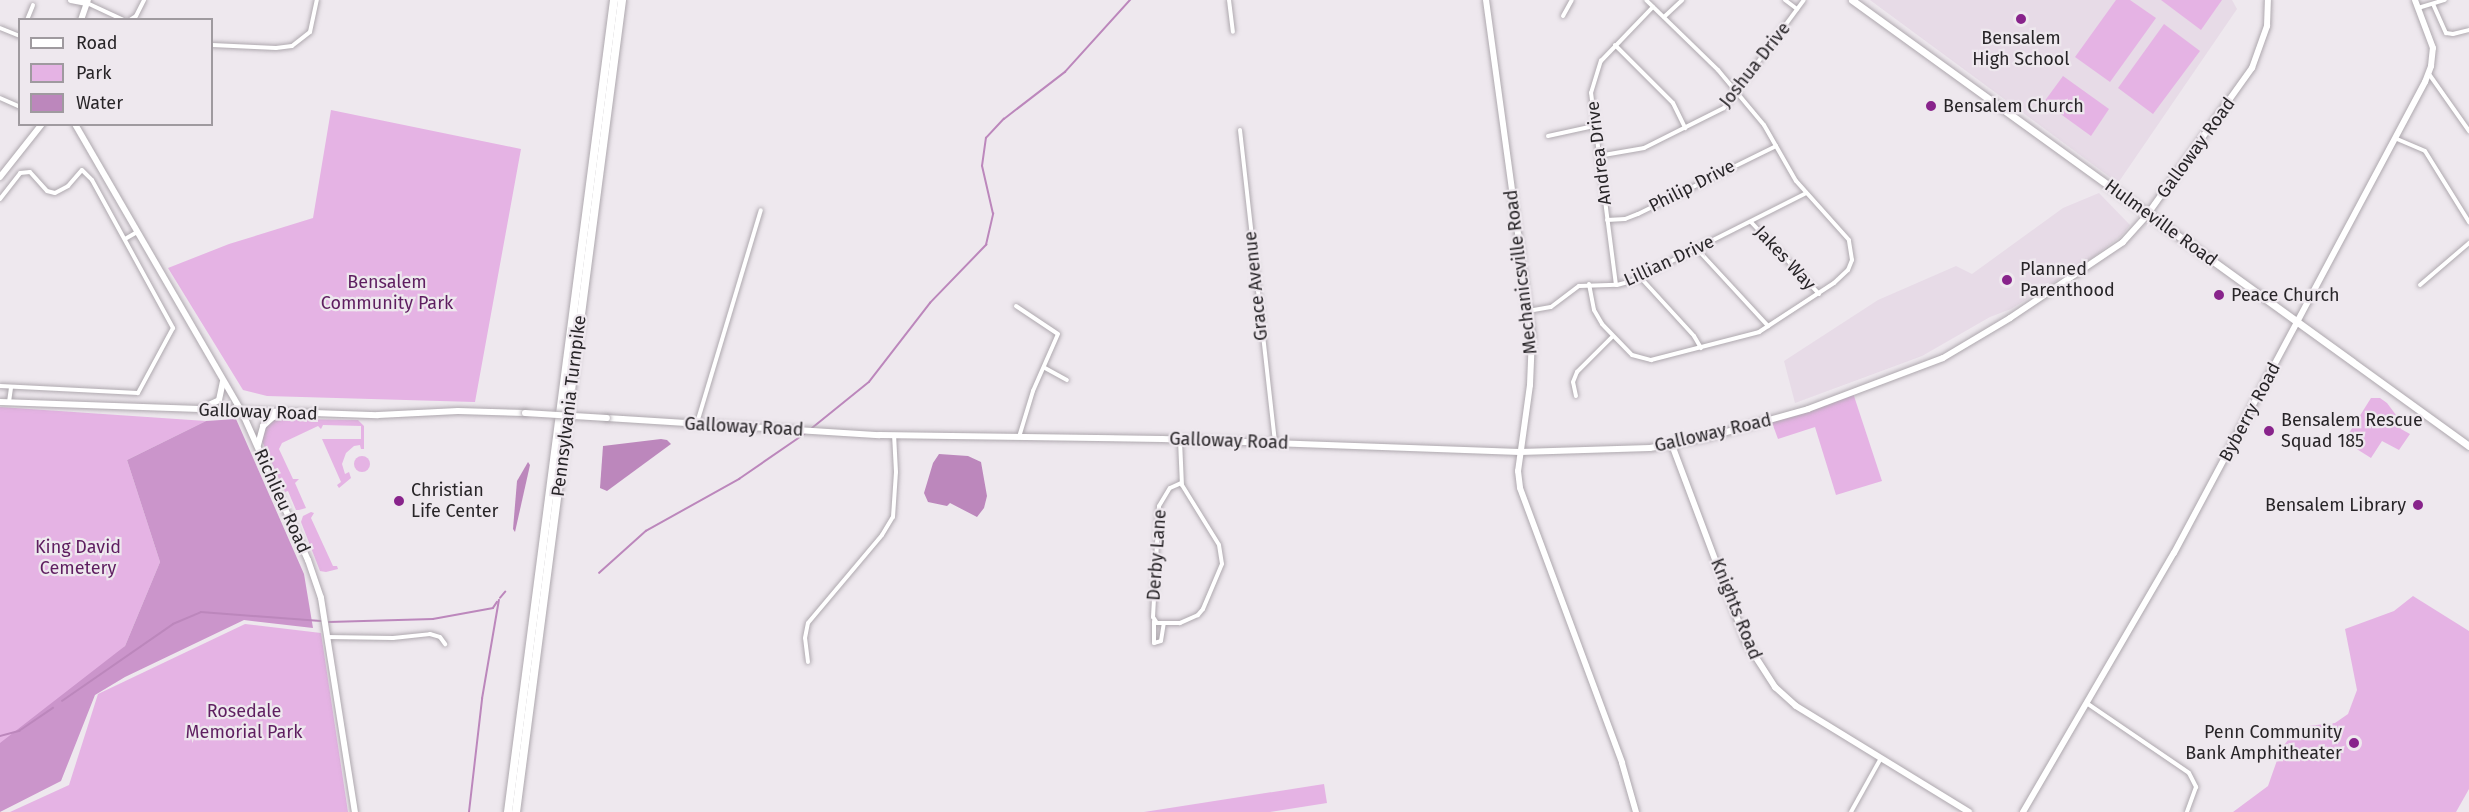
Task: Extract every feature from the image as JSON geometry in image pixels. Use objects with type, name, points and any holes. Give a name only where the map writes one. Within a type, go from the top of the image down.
[{"type":"highway","name":"Pennsylvania Turnpike","points":[[508,812],[614,0]]},
{"type":"highway","name":"Pennsylvania Turnpike","points":[[516,812],[622,0]]},
{"type":"main road","points":[[71,0],[86,1],[82,18]]},
{"type":"main road","name":"Mechanicsville Road","points":[[1486,0],[1528,311],[1532,357],[1518,471],[1521,492],[1622,764],[1636,812]]},
{"type":"main road","name":"Hulmeville Road","points":[[1852,0],[2469,446]]},
{"type":"main road","name":"Galloway Road","points":[[0,402],[378,415],[458,411],[525,413],[894,436],[1180,440],[1520,452],[1672,445],[1808,409],[1943,358],[2108,253],[2131,235],[2147,215],[2252,68],[2266,26],[2268,0]]},
{"type":"main road","name":"Byberry Road","points":[[2023,812],[2174,553],[2397,138],[2429,74],[2433,48],[2415,0]]},
{"type":"main road","points":[[0,177],[40,126]]},
{"type":"main road","name":"Richlieu Road","points":[[76,126],[242,412],[315,578],[327,636],[355,812]]},
{"type":"main road","points":[[194,410],[219,400],[223,380]]},
{"type":"main road","points":[[258,448],[260,432],[267,422],[289,413]]},
{"type":"main road","name":"Knights Road","points":[[1672,445],[1746,642],[1760,668],[1775,687],[1796,706],[1969,812]]},
{"type":"street","points":[[133,18],[144,0]]},
{"type":"street","points":[[213,45],[276,48],[292,46],[310,32],[317,0]]},
{"type":"street","points":[[1229,0],[1233,32]]},
{"type":"street","points":[[1563,16],[1572,0]]},
{"type":"street","points":[[1528,311],[1551,307],[1579,286],[1588,284],[1594,310],[1612,337],[1632,356],[1643,360],[1657,359],[1748,336],[1768,326],[1819,294],[1848,270],[1852,260],[1852,249],[1845,234],[1789,172],[1776,146],[1737,92],[1646,0]]},
{"type":"street","points":[[1664,17],[1682,0]]},
{"type":"street","points":[[1785,0],[1797,9]]},
{"type":"street","name":"Joshua Drive","points":[[1598,156],[1644,148],[1724,108],[1804,0]]},
{"type":"street","points":[[2418,8],[2434,6],[2445,0]]},
{"type":"street","points":[[86,1],[119,18]]},
{"type":"street","points":[[28,18],[33,5]]},
{"type":"street","points":[[2434,6],[2446,33],[2453,34],[2469,30]]},
{"type":"street","name":"Andrea Drive","points":[[1616,285],[1591,93],[1601,61],[1653,7]]},
{"type":"street","points":[[0,28],[18,35]]},
{"type":"street","points":[[1615,45],[1673,104],[1685,128]]},
{"type":"street","points":[[2429,74],[2469,130]]},
{"type":"street","points":[[0,98],[18,107]]},
{"type":"street","points":[[1548,136],[1594,126]]},
{"type":"street","name":"Grace Avenue","points":[[1240,130],[1275,443]]},
{"type":"street","points":[[2397,138],[2425,152],[2469,222]]},
{"type":"street","name":"Philip Drive","points":[[1607,220],[1625,219],[1638,214],[1776,146]]},
{"type":"street","points":[[0,199],[20,173],[30,172],[47,192],[55,193],[68,186],[82,170],[92,180],[174,328],[138,393],[0,386]]},
{"type":"street","name":"Lillian Drive","points":[[1588,284],[1616,285],[1640,277],[1806,193]]},
{"type":"street","points":[[697,424],[761,210]]},
{"type":"street","name":"Jakes Way","points":[[1751,222],[1819,294]]},
{"type":"street","points":[[125,239],[137,232]]},
{"type":"street","points":[[2420,285],[2469,243]]},
{"type":"street","points":[[1697,249],[1768,326]]},
{"type":"street","points":[[1640,277],[1694,336],[1701,348]]},
{"type":"street","points":[[1016,306],[1058,334],[1033,391],[1019,437]]},
{"type":"street","points":[[1576,396],[1573,382],[1577,372],[1612,337]]},
{"type":"street","points":[[1045,368],[1067,380]]},
{"type":"street","points":[[9,402],[11,387]]},
{"type":"street","points":[[808,662],[805,638],[808,623],[889,526],[893,517],[896,472],[894,436]]},
{"type":"street","points":[[1180,440],[1181,483]]},
{"type":"street","name":"Derby Lane","points":[[1181,483],[1219,545],[1222,564],[1201,612],[1190,620],[1164,623],[1154,620],[1159,506],[1170,488],[1181,483]]},
{"type":"street","points":[[1154,620],[1154,643],[1161,642],[1164,623]]},
{"type":"street","points":[[327,636],[393,638],[430,634],[440,637],[445,644]]},
{"type":"street","points":[[2088,704],[2189,773],[2196,787],[2187,812]]},
{"type":"street","points":[[1851,812],[1881,758]]},
{"type":"shaded area","points":[[1870,0],[2232,0],[2237,9],[2118,183]]},
{"type":"shaded area","points":[[2099,193],[2130,225],[2121,236],[2091,259],[2011,309],[1990,317],[1922,356],[1795,403],[1784,361],[1878,300],[1956,266],[1972,274],[2063,208]]},
{"type":"shaded area","points":[[236,419],[304,574],[313,628],[244,620],[125,677],[95,695],[61,781],[0,812],[0,743],[125,646],[160,562],[127,460],[206,421]]},
{"type":"green space","points":[[2116,0],[2130,0],[2156,18],[2110,82],[2075,57]]},
{"type":"green space","points":[[2161,0],[2222,0],[2201,30]]},
{"type":"green space","points":[[2164,24],[2200,51],[2153,114],[2118,88]]},
{"type":"green space","points":[[2063,76],[2109,109],[2091,136],[2044,102]]},
{"type":"green space","name":"Bensalem Community Park","points":[[331,110],[521,149],[475,402],[267,396],[243,390],[168,268],[229,244],[313,218]]},
{"type":"green space","points":[[1853,393],[1882,481],[1836,495],[1815,427],[1778,439],[1771,420]]},
{"type":"green space","points":[[2371,398],[2380,398],[2387,403],[2399,419],[2401,429],[2410,434],[2399,450],[2382,441],[2371,458],[2344,441]]},
{"type":"green space","name":"King David Cemetery","points":[[0,407],[206,421],[127,460],[160,562],[125,646],[71,701],[0,745]]},
{"type":"green space","points":[[294,416],[295,419],[358,420],[364,426],[364,449],[361,449],[360,445],[354,446],[346,453],[342,464],[345,474],[349,472],[351,478],[339,488],[337,485],[341,482],[322,439],[361,439],[361,426],[323,425],[321,429],[318,426],[282,443],[279,449],[293,479],[299,479],[295,483],[306,508],[299,510],[296,510],[288,491],[285,492],[262,441],[264,428],[274,419]]},
{"type":"green space","points":[[359,456],[365,456],[370,464],[368,470],[359,472],[354,467],[354,461]]},
{"type":"green space","points":[[314,513],[311,518],[333,566],[337,566],[338,569],[320,571],[301,522],[303,516]]},
{"type":"green space","points":[[2413,596],[2469,631],[2469,789],[2456,812],[2233,812],[2268,786],[2281,749],[2298,727],[2335,723],[2348,714],[2357,690],[2345,629],[2394,611]]},
{"type":"green space","name":"Rosedale Memorial Park","points":[[245,624],[321,633],[348,812],[10,812],[69,785],[98,694]]},
{"type":"green space","points":[[1324,784],[1327,803],[1270,812],[1144,812]]},
{"type":"water","points":[[661,439],[671,444],[607,491],[600,488],[603,446]]},
{"type":"water","points":[[939,454],[968,456],[981,462],[987,496],[984,508],[977,517],[950,503],[947,506],[928,502],[924,493],[933,463]]},
{"type":"water","points":[[528,462],[530,465],[515,532],[513,529],[517,481]]},
{"type":"waterway","points":[[812,428],[869,382],[930,303],[986,245],[993,214],[982,166],[986,138],[1004,119],[1065,72],[1130,0]]},
{"type":"waterway","points":[[599,573],[646,531],[739,479],[806,433]]},
{"type":"waterway","points":[[500,598],[505,592]]},
{"type":"waterway","points":[[469,812],[482,699],[499,600]]},
{"type":"waterway","points":[[329,622],[433,619],[493,608],[497,602]]},
{"type":"waterway","points":[[62,701],[173,624],[201,612],[321,621]]},
{"type":"waterway","points":[[0,736],[19,731],[53,708]]},
{"type":"place","name":"Bensalem High School","points":[[2021,19]]},
{"type":"place","name":"Bensalem Church","points":[[1931,106]]},
{"type":"place","name":"Planned Parenthood","points":[[2007,280]]},
{"type":"place","name":"Peace Church","points":[[2219,295]]},
{"type":"place","name":"Bensalem Rescue Squad 185","points":[[2269,431]]},
{"type":"place","name":"Christian Life Center","points":[[399,501]]},
{"type":"place","name":"Bensalem Library","points":[[2418,505]]},
{"type":"place","name":"Penn Community Bank Amphitheater","points":[[2354,743]]}]
